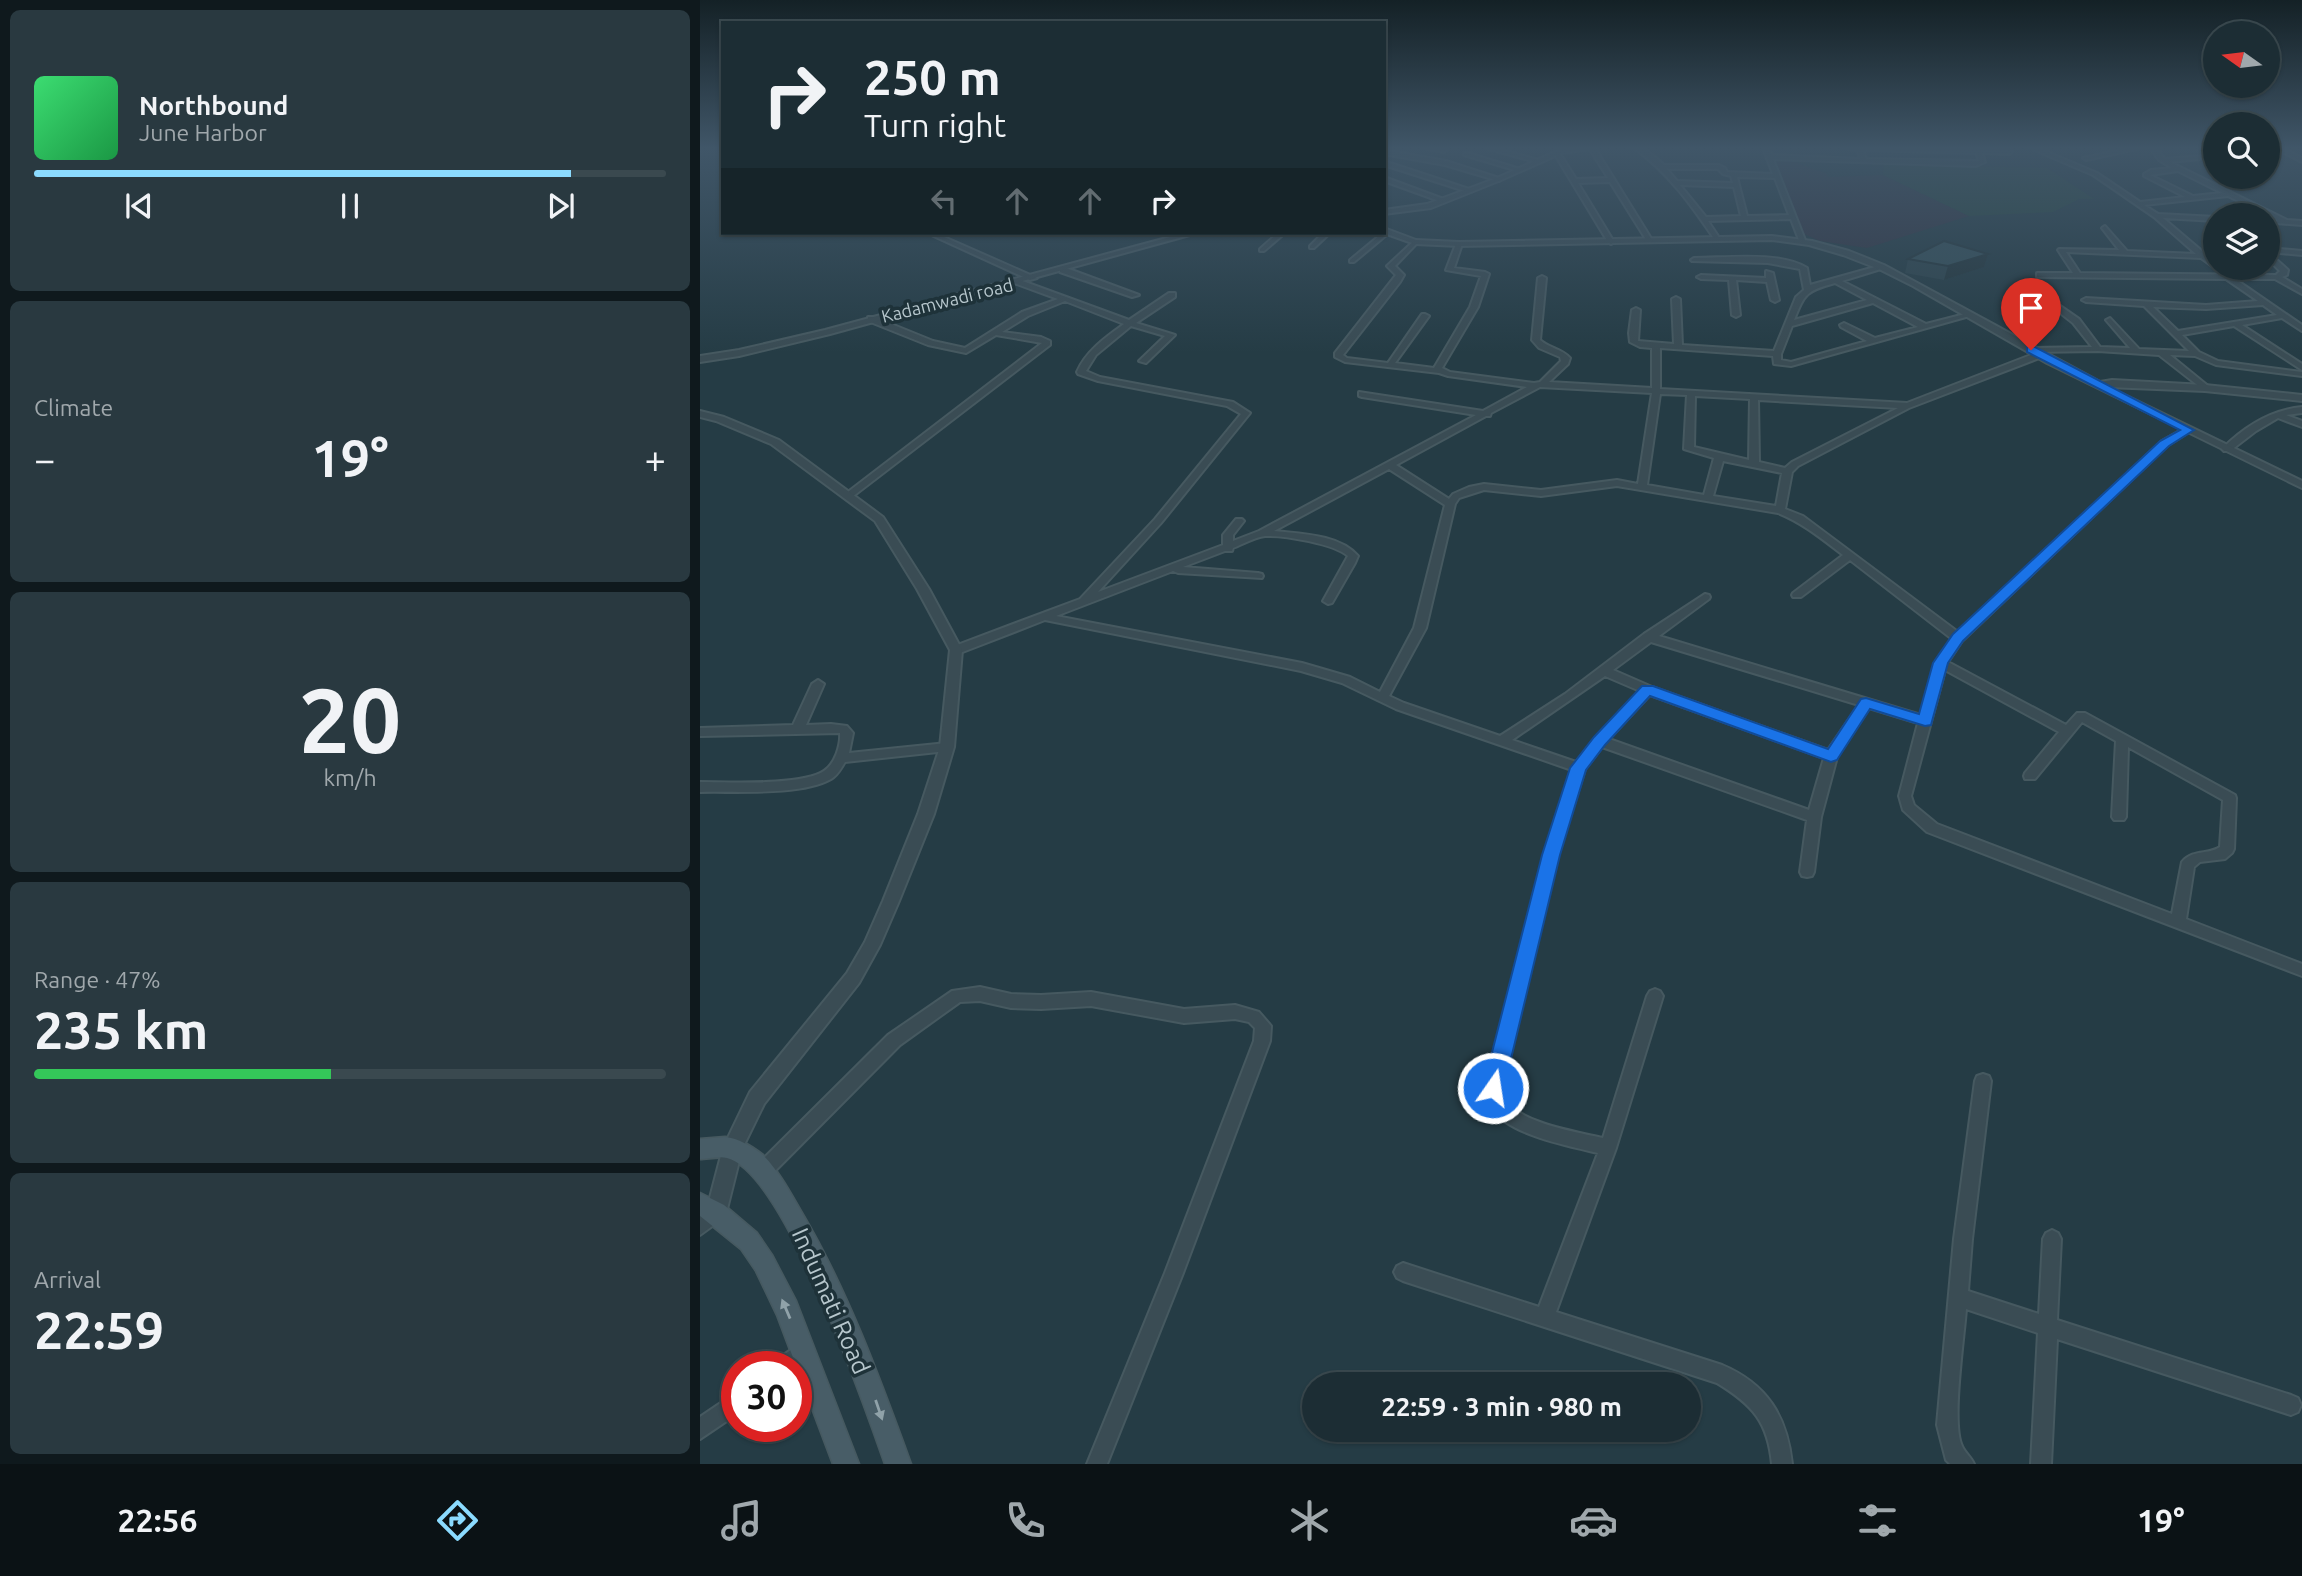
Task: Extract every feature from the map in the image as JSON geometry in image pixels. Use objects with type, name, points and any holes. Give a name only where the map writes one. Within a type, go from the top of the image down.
[{"type":"main road","points":[[700,1149],[733,1148]]},
{"type":"main road","name":"Indumati Road","points":[[733,1148],[762,1172],[808,1242],[874,1397],[898,1464]]},
{"type":"main road","name":"Indumati Road","points":[[705,1215],[757,1250],[783,1302],[803,1351]]},
{"type":"main road","name":"Indumati Road","points":[[812,1375],[846,1464]]},
{"type":"street","points":[[1595,216],[1611,242]]},
{"type":"street","points":[[1634,216],[1649,240]]},
{"type":"street","points":[[1702,216],[1717,239]]},
{"type":"street","points":[[2156,216],[2202,256]]},
{"type":"street","points":[[2162,216],[2203,218]]},
{"type":"street","points":[[2273,216],[2285,222]]},
{"type":"street","points":[[1704,219],[1793,217],[1802,240]]},
{"type":"street","points":[[2280,222],[2302,223]]},
{"type":"street","points":[[2105,228],[2124,252]]},
{"type":"street","points":[[1386,231],[1415,242],[1459,244],[1802,240],[1860,256],[2035,352],[2302,485]]},
{"type":"street","points":[[935,235],[1032,278]]},
{"type":"street","name":"Kadamwadi road","points":[[700,359],[774,346],[1186,235]]},
{"type":"street","points":[[1262,250],[1280,235]]},
{"type":"street","points":[[1312,247],[1325,235]]},
{"type":"street","points":[[1352,261],[1381,235]]},
{"type":"street","points":[[1415,242],[1391,266],[1401,275],[1338,355],[1345,360],[1539,385],[1908,406]]},
{"type":"street","points":[[1438,371],[1437,366],[1474,307],[1485,274],[1450,270],[1459,244]]},
{"type":"street","points":[[2078,276],[2061,250],[2202,256]]},
{"type":"street","points":[[2280,253],[2302,253]]},
{"type":"street","points":[[1694,260],[1774,261],[1801,267],[1807,289]]},
{"type":"street","points":[[1767,263],[1775,300]]},
{"type":"street","points":[[1881,267],[1807,289],[1800,297],[1777,354],[1777,362],[1786,365],[1969,314]]},
{"type":"street","points":[[1063,270],[1135,295]]},
{"type":"street","points":[[2040,275],[2203,278]]},
{"type":"street","points":[[1701,277],[1771,280]]},
{"type":"street","points":[[956,650],[1228,549],[1264,533],[1539,385],[1565,362],[1566,358],[1559,352],[1541,346],[1536,340],[1542,278]]},
{"type":"street","points":[[1732,278],[1736,315]]},
{"type":"street","points":[[2280,279],[2302,292]]},
{"type":"street","points":[[1835,280],[1925,327]]},
{"type":"street","points":[[2232,280],[2302,329]]},
{"type":"street","points":[[1017,281],[1129,323],[1171,335],[1143,360]]},
{"type":"street","points":[[1080,605],[1191,482],[1246,413],[1230,404],[1098,379],[1081,372],[1084,362],[1129,323],[1172,295]]},
{"type":"street","points":[[870,319],[931,343],[962,351],[974,348],[1025,314],[1064,299]]},
{"type":"street","points":[[1676,299],[1678,347]]},
{"type":"street","points":[[1790,324],[1875,300]]},
{"type":"street","points":[[2087,300],[2206,307],[2263,303]]},
{"type":"street","points":[[2053,303],[2076,321],[2098,349]]},
{"type":"street","points":[[2146,304],[2196,354],[2216,363],[2302,374]]},
{"type":"street","points":[[1636,310],[1634,342],[1656,346],[1777,354]]},
{"type":"street","points":[[1390,365],[1425,316]]},
{"type":"street","points":[[2175,334],[2283,316]]},
{"type":"street","points":[[2110,320],[2136,350]]},
{"type":"street","points":[[1844,325],[1874,341]]},
{"type":"street","points":[[2237,325],[2302,368]]},
{"type":"street","points":[[849,495],[1047,343],[1041,339],[996,333]]},
{"type":"street","points":[[1642,486],[1656,392],[1656,346]]},
{"type":"street","points":[[1780,510],[1787,471],[1812,454],[1908,406],[2035,352],[2098,349],[2196,354]]},
{"type":"street","points":[[2160,351],[2206,388]]},
{"type":"street","points":[[2101,385],[2112,383],[2206,388],[2302,398]]},
{"type":"street","points":[[1362,394],[1487,414]]},
{"type":"street","points":[[1691,394],[1689,449],[1787,471]]},
{"type":"street","points":[[1754,398],[1754,463]]},
{"type":"street","points":[[2227,449],[2253,428],[2285,411],[2302,410]]},
{"type":"street","points":[[700,414],[720,419],[775,442],[879,519],[923,589],[956,650],[947,747],[926,814],[872,945],[831,1008],[757,1098],[705,1215]]},
{"type":"street","points":[[2278,415],[2302,424]]},
{"type":"street","points":[[2188,430],[2165,443],[1958,638],[1941,663],[1905,796],[1908,807],[1917,818],[1932,828],[2302,970]]},
{"type":"street","points":[[1708,498],[1719,457]]},
{"type":"street","points":[[1389,465],[1450,503]]},
{"type":"street","points":[[1383,697],[1420,628],[1450,503],[1464,491],[1484,487],[1541,493],[1617,483],[1780,510],[1800,518],[1958,638]]},
{"type":"street","points":[[1228,549],[1228,535],[1238,521]]},
{"type":"street","points":[[1264,533],[1334,544],[1350,551],[1353,556],[1350,563],[1328,601]]},
{"type":"street","points":[[1797,594],[1849,556]]},
{"type":"street","points":[[1116,568],[1141,582]]},
{"type":"street","points":[[1173,569],[1258,576]]},
{"type":"street","points":[[1503,740],[1570,698],[1648,637],[1705,597]]},
{"type":"street","points":[[1048,617],[1302,667],[1346,680],[1399,706],[1579,768]]},
{"type":"street","points":[[1648,637],[1925,721]]},
{"type":"street","points":[[1941,663],[2067,731]]},
{"type":"street","points":[[1604,671],[1648,690],[1831,756]]},
{"type":"street","points":[[797,730],[817,684]]},
{"type":"street","points":[[1608,1148],[1530,1125],[1509,1114],[1498,1104],[1493,1088],[1551,855],[1579,768],[1600,741],[1648,690]]},
{"type":"street","points":[[1807,872],[1814,817],[1831,756],[1866,703]]},
{"type":"street","points":[[2030,776],[2081,716],[2230,798],[2227,849],[2220,855],[2195,857],[2190,860],[2178,923]]},
{"type":"street","points":[[700,732],[843,729],[847,739],[834,771],[816,780],[700,787]]},
{"type":"street","points":[[2119,817],[2122,738]]},
{"type":"street","points":[[1600,741],[1814,817]]},
{"type":"street","points":[[840,758],[947,747]]},
{"type":"street","points":[[762,1172],[894,1040],[957,996],[980,995],[1011,1001],[1041,1002],[1091,999],[1184,1016],[1235,1012],[1254,1017],[1264,1026],[1262,1041],[1174,1273],[1097,1464]]},
{"type":"street","points":[[1544,1319],[1608,1148],[1655,996]]},
{"type":"street","points":[[1964,1464],[1953,1453],[1947,1425],[1957,1297],[1983,1081]]},
{"type":"street","points":[[2041,1464],[2052,1239]]},
{"type":"street","points":[[1403,1272],[1723,1375],[1743,1386],[1761,1402],[1772,1418],[1781,1440],[1782,1464]]},
{"type":"street","points":[[1957,1297],[2048,1329],[2291,1405]]},
{"type":"street","points":[[700,1429],[721,1414]]},
{"type":"shaded area","points":[[1797,216],[1968,216],[1867,248],[1820,241],[1804,234]]},
{"type":"building","points":[[1944,241],[1988,254],[1948,266],[1908,259]]},
{"type":"route","points":[[1493,1088],[1551,855],[1579,768],[1600,741],[1648,690],[1831,756],[1866,703],[1925,721],[1941,663],[1958,638],[2165,443],[2188,430],[2031,350]]}]
